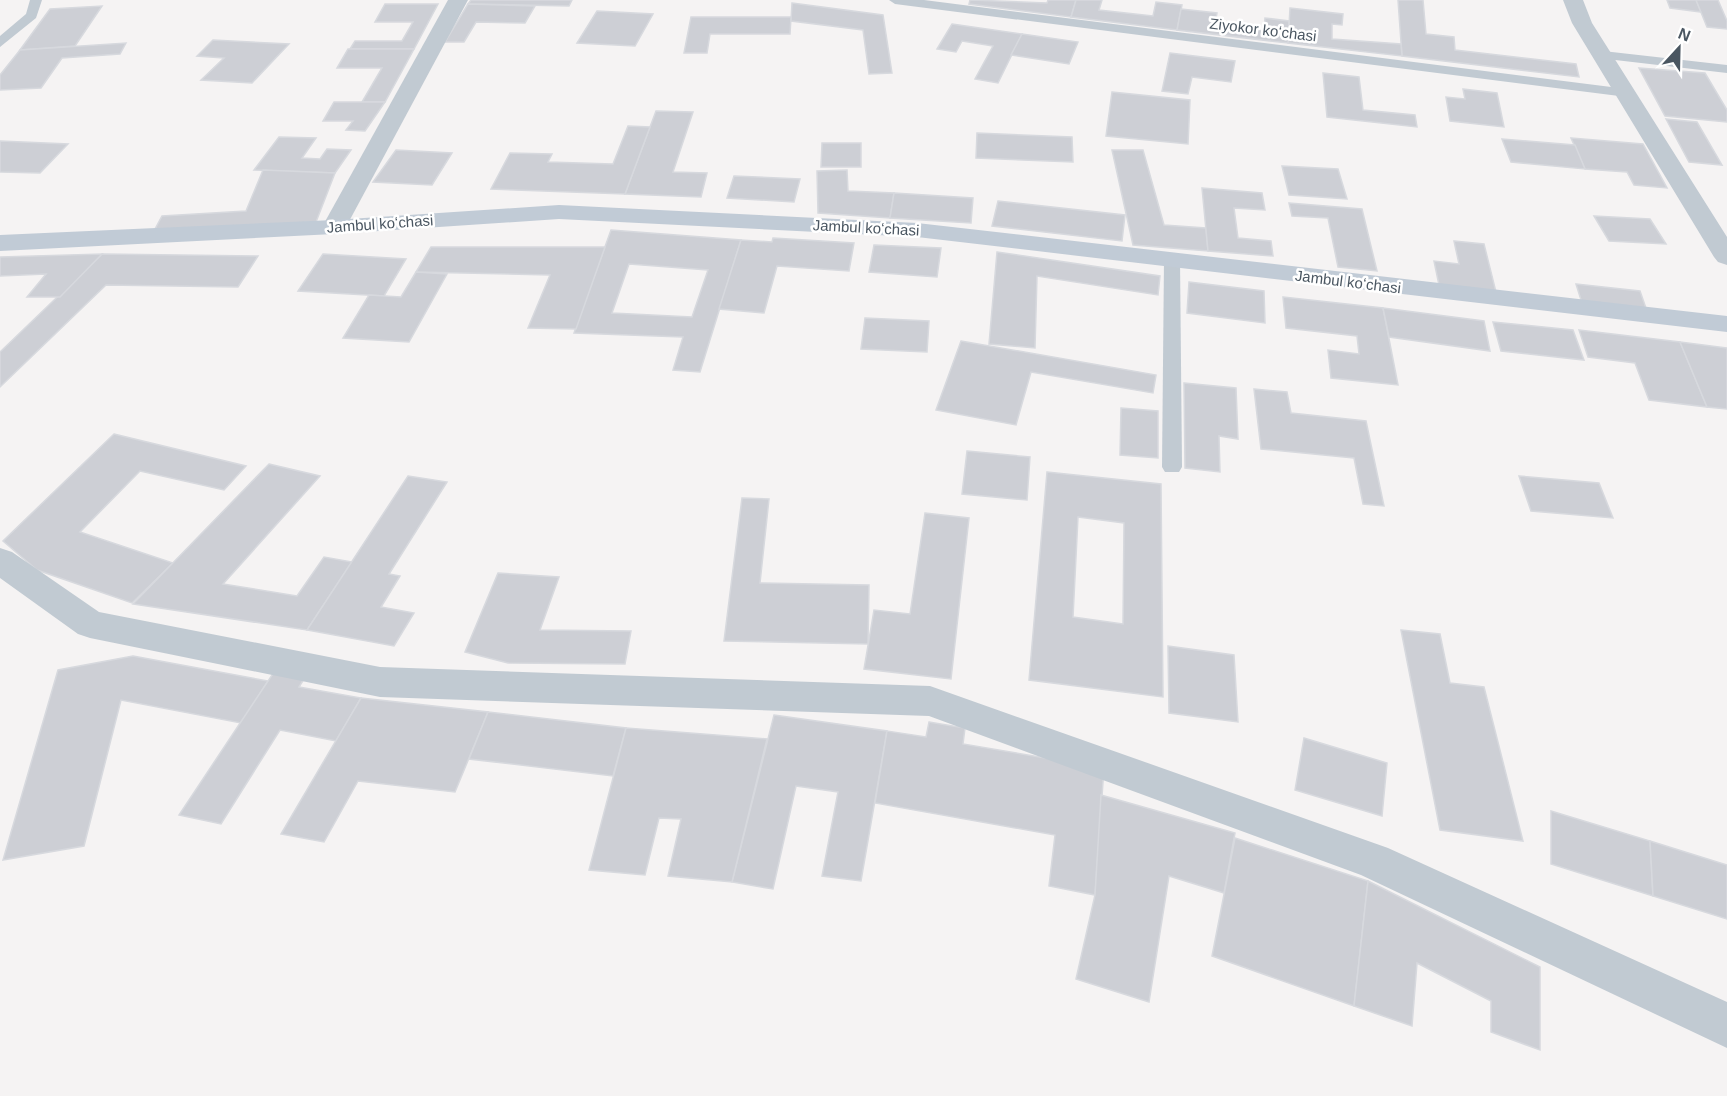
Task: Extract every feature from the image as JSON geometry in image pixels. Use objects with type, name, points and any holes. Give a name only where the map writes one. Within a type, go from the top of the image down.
[{"type":"street","points":[[334,227],[458,0]]},
{"type":"street","points":[[1573,0],[1582,23],[1727,256]]},
{"type":"street","name":"Jambul koʻchasi","points":[[0,243],[334,227],[560,212],[917,230],[1727,324]]},
{"type":"street","points":[[0,561],[90,624],[380,682],[930,701],[1374,861],[1727,1025]]},
{"type":"lane","points":[[0,43],[32,15],[36,0]]},
{"type":"lane","name":"Ziyokor koʻchasi","points":[[895,0],[1627,93]]},
{"type":"lane","points":[[1603,55],[1727,69]]},
{"type":"lane","points":[[1172,259],[1172,467]]},
{"type":"building","points":[[471,0],[572,0],[569,6],[468,4]]},
{"type":"building","points":[[970,0],[1047,3],[1048,0],[1076,0],[1071,17],[969,4]]},
{"type":"building","points":[[1076,0],[1102,0],[1099,10],[1153,16],[1156,2],[1182,5],[1177,30],[1071,17]]},
{"type":"building","points":[[1398,0],[1423,0],[1426,34],[1454,37],[1455,50],[1576,64],[1579,77],[1402,56]]},
{"type":"building","points":[[1667,0],[1696,0],[1701,12],[1670,8]]},
{"type":"building","points":[[1696,0],[1718,0],[1727,21],[1727,29],[1707,27]]},
{"type":"building","points":[[792,3],[883,15],[892,73],[869,74],[863,30],[791,21]]},
{"type":"building","points":[[385,4],[438,4],[414,49],[350,49],[355,41],[402,41],[413,22],[375,22]]},
{"type":"building","points":[[468,4],[535,6],[525,23],[476,22],[464,42],[445,42]]},
{"type":"building","points":[[102,6],[75,46],[20,50],[50,9]]},
{"type":"building","points":[[1290,8],[1343,14],[1342,25],[1332,24],[1332,39],[1401,44],[1402,56],[1288,43]]},
{"type":"building","points":[[1181,9],[1217,13],[1215,25],[1264,31],[1265,18],[1289,21],[1288,43],[1177,30]]},
{"type":"building","points":[[597,11],[653,14],[635,46],[577,43]]},
{"type":"building","points":[[691,17],[791,17],[790,34],[710,34],[707,53],[684,53]]},
{"type":"building","points":[[952,24],[1022,34],[998,83],[975,79],[993,46],[962,41],[956,52],[937,49]]},
{"type":"building","points":[[1022,34],[1078,42],[1069,64],[1011,55]]},
{"type":"building","points":[[213,40],[289,44],[252,83],[201,80],[224,58],[197,56]]},
{"type":"building","points":[[126,43],[120,54],[62,58],[41,88],[0,90],[0,75],[20,50]]},
{"type":"building","points":[[348,49],[414,49],[385,102],[362,102],[382,68],[337,68]]},
{"type":"building","points":[[1170,53],[1235,61],[1231,82],[1192,77],[1188,94],[1162,91]]},
{"type":"building","points":[[1639,68],[1705,73],[1727,110],[1727,122],[1665,116]]},
{"type":"building","points":[[1323,73],[1359,77],[1363,110],[1415,115],[1417,127],[1327,117]]},
{"type":"building","points":[[1463,89],[1497,93],[1504,127],[1450,121],[1446,97],[1465,99]]},
{"type":"building","points":[[1112,92],[1190,100],[1188,144],[1106,136]]},
{"type":"building","points":[[334,102],[385,102],[365,131],[346,130],[353,121],[323,121]]},
{"type":"building","points":[[656,111],[693,112],[673,172],[707,173],[701,197],[625,194]]},
{"type":"building","points":[[1666,119],[1697,122],[1722,165],[1689,162]]},
{"type":"building","points":[[628,126],[650,127],[625,194],[491,189],[510,153],[552,154],[548,162],[613,164]]},
{"type":"building","points":[[977,133],[1072,137],[1073,162],[976,158]]},
{"type":"building","points":[[279,137],[316,138],[302,158],[320,159],[327,149],[351,150],[335,173],[254,170]]},
{"type":"building","points":[[1571,138],[1643,144],[1667,188],[1634,185],[1627,172],[1585,169]]},
{"type":"building","points":[[1502,139],[1575,145],[1585,169],[1511,162]]},
{"type":"building","points":[[0,141],[68,144],[40,173],[0,172]]},
{"type":"building","points":[[822,143],[861,143],[861,167],[821,167]]},
{"type":"building","points":[[396,150],[452,153],[432,185],[373,182]]},
{"type":"building","points":[[1112,150],[1143,150],[1164,225],[1206,228],[1208,251],[1133,245]]},
{"type":"building","points":[[1282,166],[1338,169],[1347,199],[1289,195]]},
{"type":"building","points":[[263,170],[335,173],[316,222],[154,231],[162,216],[246,211]]},
{"type":"building","points":[[847,170],[848,191],[894,193],[890,218],[818,213],[817,171]]},
{"type":"building","points":[[734,176],[800,179],[794,202],[727,198]]},
{"type":"building","points":[[1202,188],[1262,193],[1265,210],[1234,208],[1238,238],[1271,241],[1273,256],[1208,251]]},
{"type":"building","points":[[894,193],[973,198],[971,223],[890,218]]},
{"type":"building","points":[[998,201],[1125,215],[1122,241],[992,226]]},
{"type":"building","points":[[1289,203],[1362,209],[1377,271],[1338,267],[1328,218],[1292,216]]},
{"type":"building","points":[[1594,216],[1650,219],[1666,244],[1609,241]]},
{"type":"building","points":[[611,230],[741,240],[700,372],[673,370],[683,337],[574,333]],"holes":[[[629,264],[708,270],[692,317],[612,313]]]},
{"type":"building","points":[[773,238],[854,243],[849,271],[777,266],[764,313],[719,309],[741,240],[772,242]]},
{"type":"building","points":[[1454,241],[1484,244],[1496,292],[1439,285],[1434,261],[1459,264]]},
{"type":"building","points":[[874,245],[941,248],[937,277],[869,272]]},
{"type":"building","points":[[431,247],[605,247],[576,329],[528,328],[550,275],[416,272]]},
{"type":"building","points":[[997,252],[1160,276],[1158,295],[1037,276],[1035,348],[989,344]]},
{"type":"building","points":[[102,254],[258,256],[238,287],[106,285],[0,387],[0,352]]},
{"type":"building","points":[[102,254],[60,297],[27,297],[46,274],[0,276],[0,257]]},
{"type":"building","points":[[323,254],[406,259],[384,296],[298,291]]},
{"type":"building","points":[[416,272],[447,274],[409,342],[343,338],[369,295],[401,297]]},
{"type":"building","points":[[1189,282],[1264,291],[1265,323],[1187,313]]},
{"type":"building","points":[[1576,284],[1640,291],[1647,311],[1582,303]]},
{"type":"building","points":[[1283,297],[1383,308],[1398,385],[1331,378],[1328,350],[1359,354],[1357,336],[1286,328]]},
{"type":"building","points":[[1383,308],[1484,321],[1490,351],[1389,337]]},
{"type":"building","points":[[865,318],[929,321],[927,352],[861,349]]},
{"type":"building","points":[[1493,322],[1573,330],[1584,360],[1501,351]]},
{"type":"building","points":[[1579,330],[1680,342],[1707,407],[1649,400],[1635,363],[1588,357]]},
{"type":"building","points":[[961,341],[1156,375],[1153,393],[1031,372],[1016,425],[936,410]]},
{"type":"building","points":[[1680,342],[1727,348],[1727,409],[1707,407]]},
{"type":"building","points":[[1184,383],[1236,388],[1238,439],[1219,436],[1220,472],[1185,468]]},
{"type":"building","points":[[1254,389],[1287,392],[1291,413],[1366,421],[1384,506],[1363,504],[1354,458],[1261,449]]},
{"type":"building","points":[[1121,408],[1158,411],[1158,458],[1120,455]]},
{"type":"building","points":[[114,434],[246,466],[224,490],[140,471],[80,532],[173,563],[132,603],[37,570],[3,541]]},
{"type":"building","points":[[967,451],[1030,457],[1027,500],[962,494]]},
{"type":"building","points":[[269,464],[320,476],[223,584],[297,596],[324,557],[352,562],[307,630],[133,604]]},
{"type":"building","points":[[1047,472],[1161,484],[1163,697],[1029,680]],"holes":[[[1078,517],[1124,523],[1123,624],[1073,617]]]},
{"type":"building","points":[[408,476],[447,482],[389,574],[400,576],[381,607],[414,613],[394,646],[307,630]]},
{"type":"building","points":[[1519,476],[1599,483],[1613,518],[1531,511]]},
{"type":"building","points":[[742,498],[769,499],[760,583],[869,585],[868,644],[724,641]]},
{"type":"building","points":[[925,513],[969,518],[951,679],[864,669],[874,610],[910,614]]},
{"type":"building","points":[[498,573],[559,577],[540,630],[631,631],[625,664],[508,663],[465,652]]},
{"type":"building","points":[[1401,630],[1440,634],[1450,683],[1484,687],[1523,841],[1440,830]]},
{"type":"building","points":[[1168,646],[1234,655],[1238,722],[1169,713]]},
{"type":"building","points":[[133,656],[268,681],[241,723],[121,700],[84,846],[3,860],[58,670]]},
{"type":"building","points":[[274,672],[304,679],[299,687],[361,698],[336,741],[280,730],[221,824],[179,815]]},
{"type":"building","points":[[361,698],[488,712],[455,792],[358,781],[324,842],[281,834]]},
{"type":"building","points":[[488,712],[626,728],[613,776],[469,759]]},
{"type":"building","points":[[774,715],[887,731],[861,881],[822,876],[838,792],[796,786],[773,889],[732,882]]},
{"type":"building","points":[[929,722],[965,728],[963,744],[1104,768],[1095,895],[1049,886],[1055,835],[875,803],[887,731],[926,737]]},
{"type":"building","points":[[626,728],[767,739],[732,882],[668,876],[681,819],[659,818],[645,875],[589,870]]},
{"type":"building","points":[[1304,738],[1387,763],[1382,816],[1295,790]]},
{"type":"building","points":[[1101,795],[1235,833],[1224,893],[1169,876],[1149,1002],[1076,979],[1095,895]]},
{"type":"building","points":[[1551,811],[1650,841],[1653,896],[1551,864]]},
{"type":"building","points":[[1235,838],[1368,881],[1354,1006],[1212,956]]},
{"type":"building","points":[[1650,841],[1727,865],[1727,919],[1653,896]]},
{"type":"building","points":[[1368,881],[1540,967],[1540,1050],[1491,1032],[1491,1001],[1417,963],[1412,1026],[1354,1006]]}]
